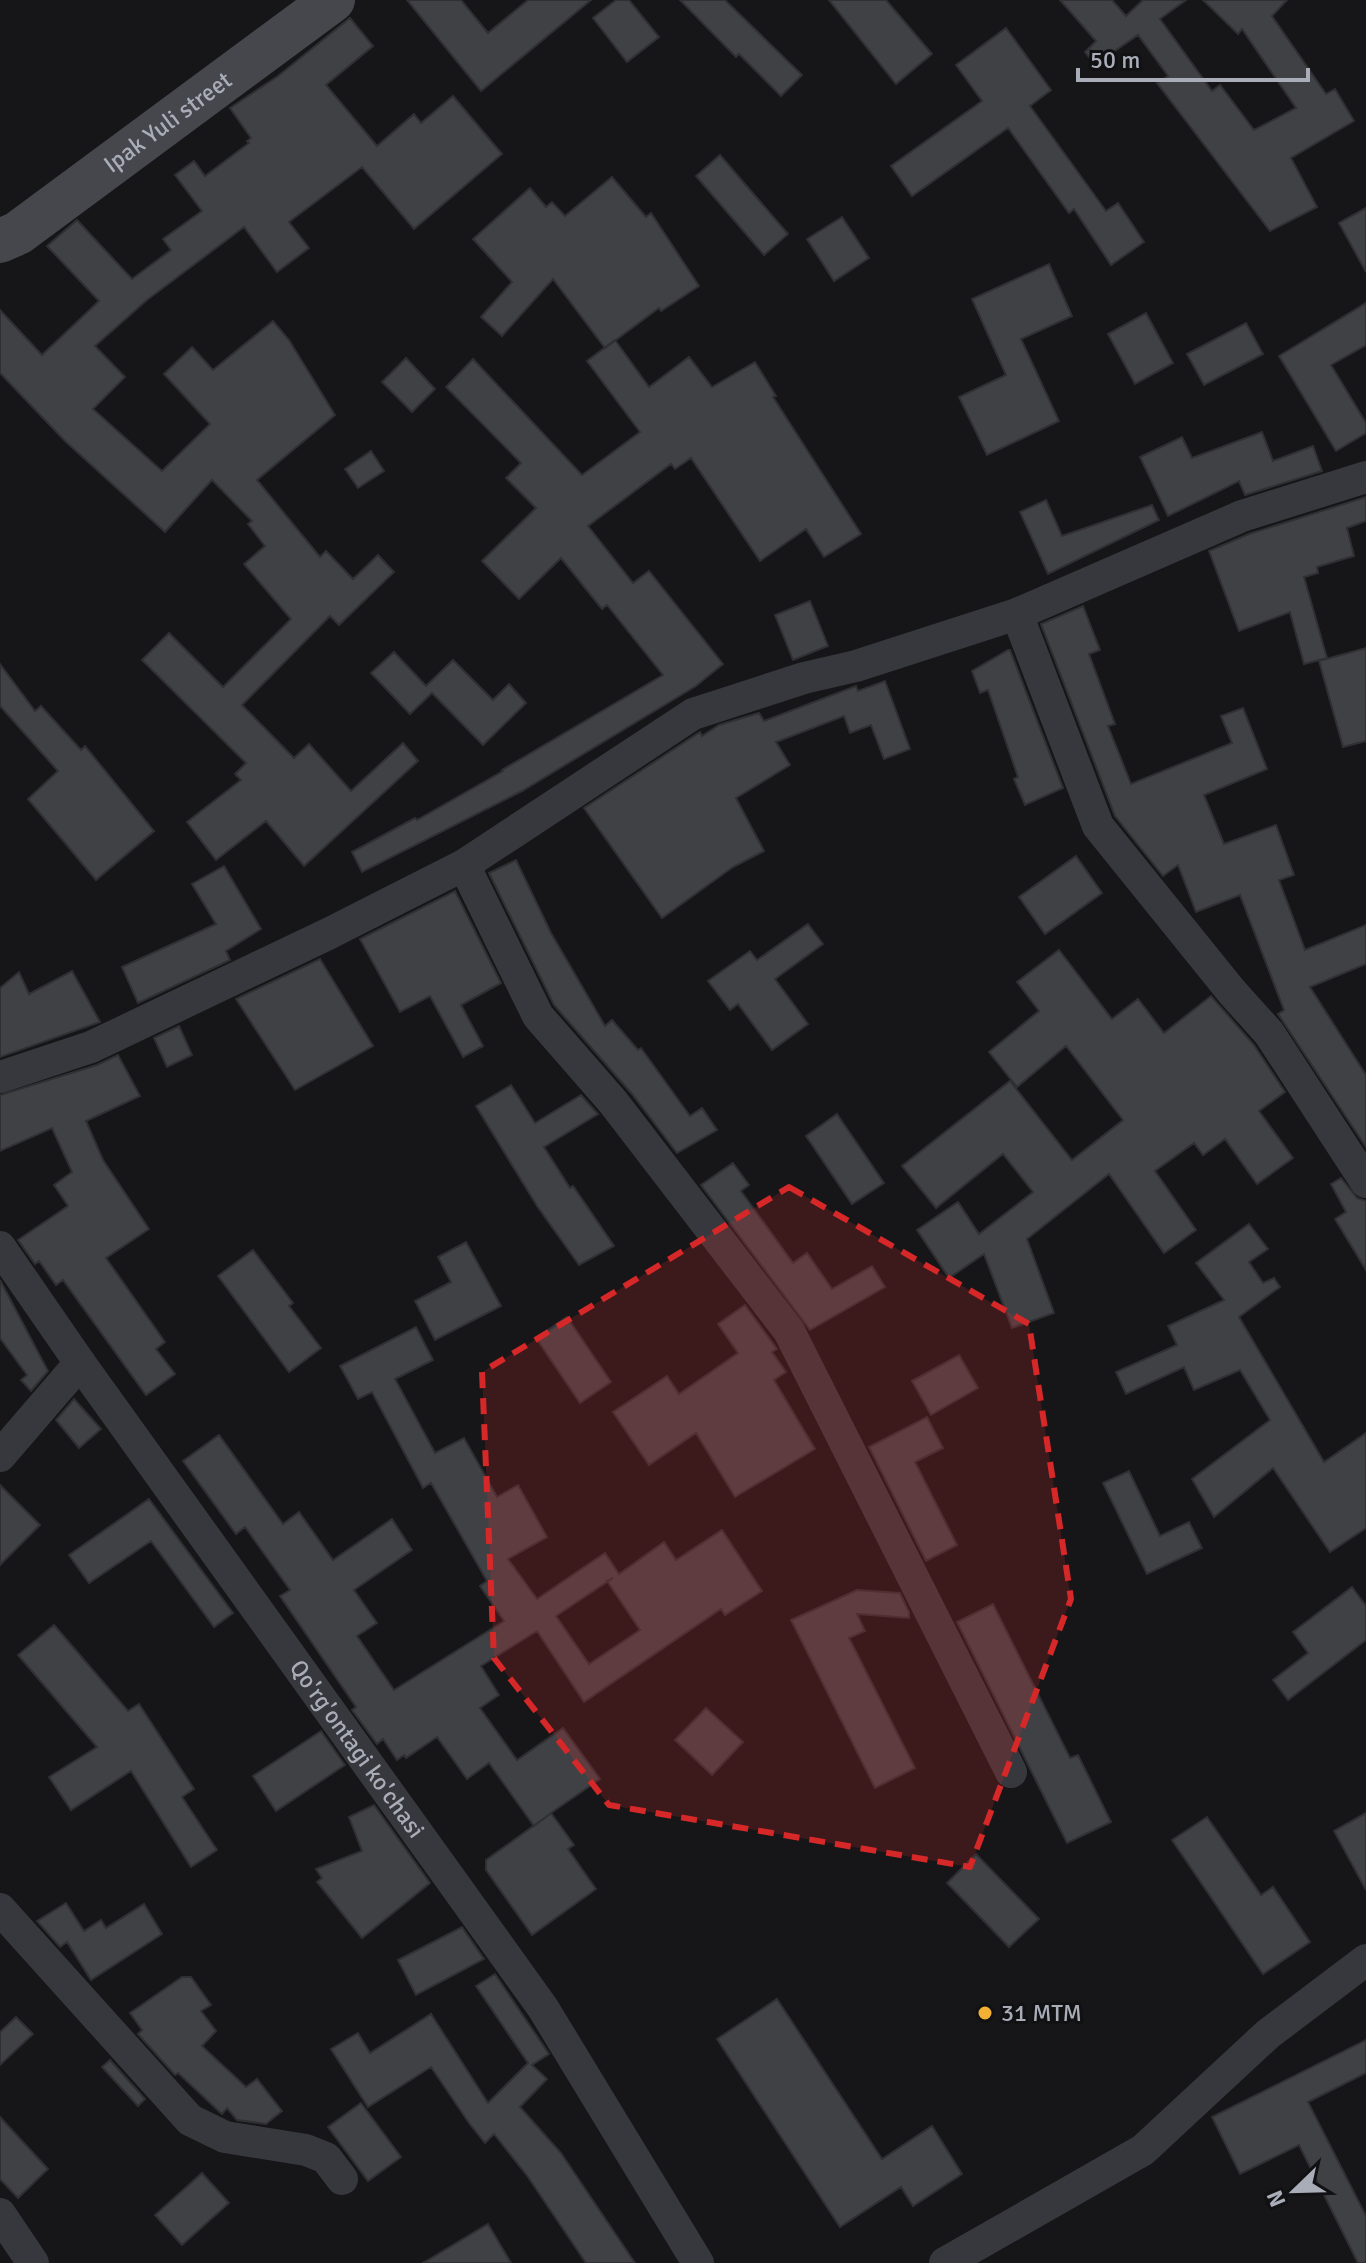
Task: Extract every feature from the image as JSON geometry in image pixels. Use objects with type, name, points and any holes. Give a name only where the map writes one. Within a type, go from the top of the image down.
[{"type":"main road","name":"Ipak Yuli street","points":[[0,241],[18,233],[333,0]]},
{"type":"street","points":[[0,1077],[91,1047],[464,865],[693,714],[1017,614],[1242,516],[1366,477]]},
{"type":"street","points":[[1017,614],[1098,826],[1232,992],[1269,1033],[1366,1182]]},
{"type":"street","points":[[464,865],[538,1016],[613,1102],[789,1331],[1011,1772]]},
{"type":"street","name":"Qo'rg'ontagi ko'chasi","points":[[0,1247],[543,2008],[698,2263]]},
{"type":"street","points":[[0,1456],[80,1363]]},
{"type":"street","points":[[0,1909],[190,2120],[225,2137],[306,2150],[326,2158],[342,2179]]},
{"type":"street","points":[[945,2263],[1143,2150],[1268,2034],[1366,1960]]},
{"type":"street","points":[[0,2214],[33,2263]]},
{"type":"highlighted area","points":[[789,1187],[1029,1324],[1071,1599],[970,1867],[609,1805],[494,1658],[482,1372]]},
{"type":"building","points":[[407,0],[461,0],[488,33],[528,0],[591,0],[481,91]]},
{"type":"building","points":[[616,0],[629,0],[659,37],[627,62],[593,18]]},
{"type":"building","points":[[680,0],[725,0],[802,75],[781,96],[739,54],[736,57]]},
{"type":"building","points":[[829,0],[886,0],[932,54],[896,84]]},
{"type":"building","points":[[1060,0],[1112,0],[1126,16],[1143,0],[1186,0],[1160,19],[1212,91],[1220,85],[1254,130],[1296,108],[1242,29],[1238,34],[1203,0],[1287,0],[1272,16],[1326,94],[1335,89],[1354,121],[1291,158],[1317,207],[1270,231],[1157,83],[1168,76],[1138,35],[1095,65],[1085,52],[1096,41]]},
{"type":"building","points":[[350,18],[373,46],[326,85],[377,146],[414,114],[421,123],[453,96],[502,154],[414,229],[362,167],[289,222],[309,248],[277,272],[244,227],[147,300],[95,346],[125,377],[93,409],[162,471],[210,424],[164,374],[192,347],[213,370],[273,321],[289,340],[335,415],[257,480],[320,557],[326,551],[353,579],[378,555],[394,572],[339,625],[330,616],[242,705],[294,758],[309,744],[351,791],[403,743],[418,761],[304,866],[266,821],[216,860],[187,822],[241,780],[235,774],[246,763],[142,660],[169,633],[223,687],[291,619],[244,564],[265,546],[248,524],[252,521],[212,480],[165,532],[65,441],[0,373],[0,310],[42,355],[99,301],[47,246],[77,220],[132,279],[171,250],[163,239],[202,211],[175,175],[194,161],[205,176],[249,143],[247,141],[251,138],[230,108],[278,76]]},
{"type":"building","points":[[1006,28],[1051,90],[1030,106],[1106,211],[1118,203],[1144,242],[1111,265],[1074,209],[1069,213],[1008,128],[912,196],[891,166],[982,101],[956,65]]},
{"type":"building","points":[[720,155],[788,234],[764,255],[696,176]]},
{"type":"building","points":[[612,177],[646,217],[651,213],[699,286],[661,311],[659,308],[605,348],[553,279],[502,336],[481,317],[512,282],[473,239],[530,188],[546,207],[552,202],[565,216]]},
{"type":"building","points":[[1366,208],[1366,272],[1339,223]]},
{"type":"building","points":[[842,217],[869,258],[834,281],[807,239]]},
{"type":"building","points":[[1049,264],[1072,316],[1021,339],[1059,421],[987,455],[959,397],[1006,375],[972,299]]},
{"type":"building","points":[[1366,303],[1366,345],[1331,365],[1366,423],[1366,433],[1336,451],[1279,356]]},
{"type":"building","points":[[1146,313],[1173,363],[1135,384],[1108,334]]},
{"type":"building","points":[[1246,323],[1263,354],[1204,385],[1187,354]]},
{"type":"building","points":[[615,340],[649,387],[689,357],[712,387],[755,362],[776,396],[773,397],[861,534],[824,557],[806,529],[760,561],[691,458],[675,469],[671,464],[588,526],[633,583],[649,571],[723,664],[696,686],[522,791],[362,872],[352,852],[415,818],[417,820],[663,675],[607,605],[602,609],[561,558],[519,599],[482,561],[536,508],[506,478],[521,463],[446,387],[473,359],[582,475],[640,432],[587,361]]},
{"type":"building","points":[[406,358],[435,389],[412,412],[382,382]]},
{"type":"building","points":[[1262,432],[1273,461],[1313,446],[1322,471],[1245,495],[1239,481],[1168,516],[1140,457],[1182,437],[1192,458]]},
{"type":"building","points":[[371,451],[384,471],[358,488],[345,469]]},
{"type":"building","points":[[1366,497],[1366,521],[1347,528],[1354,556],[1317,567],[1318,573],[1304,577],[1327,658],[1304,664],[1290,612],[1239,631],[1209,551],[1249,534]]},
{"type":"building","points":[[1046,500],[1062,536],[1152,505],[1159,520],[1048,574],[1020,512]]},
{"type":"building","points":[[810,601],[828,646],[793,660],[775,615]]},
{"type":"building","points":[[1083,606],[1100,650],[1089,654],[1115,724],[1108,726],[1131,784],[1232,743],[1221,716],[1243,708],[1267,769],[1204,795],[1224,844],[1276,825],[1294,875],[1279,880],[1305,950],[1366,925],[1366,964],[1310,987],[1366,1075],[1366,1147],[1278,1014],[1284,1010],[1240,895],[1196,912],[1178,865],[1163,876],[1115,816],[1041,624]]},
{"type":"building","points":[[1366,648],[1366,741],[1343,747],[1319,661]]},
{"type":"building","points":[[1008,650],[1063,788],[1025,805],[1014,779],[1018,777],[988,690],[980,693],[972,671]]},
{"type":"building","points":[[394,652],[426,686],[453,660],[493,700],[509,684],[526,703],[483,745],[432,693],[410,714],[371,673]]},
{"type":"building","points":[[0,664],[35,711],[41,706],[81,750],[85,746],[154,831],[96,880],[28,799],[58,771],[0,706]]},
{"type":"building","points":[[885,681],[910,749],[884,759],[871,725],[850,733],[844,716],[776,742],[790,765],[736,798],[764,851],[733,867],[662,918],[584,808],[700,732],[702,736],[719,725],[759,713],[764,721],[856,686],[858,691]]},
{"type":"building","points":[[1076,856],[1102,893],[1045,934],[1019,897]]},
{"type":"building","points":[[516,860],[551,933],[605,1026],[612,1020],[638,1050],[641,1048],[690,1116],[702,1108],[717,1130],[677,1153],[632,1094],[554,1005],[489,873]]},
{"type":"building","points":[[224,866],[261,929],[226,951],[230,960],[138,1003],[122,967],[216,924],[192,884]]},
{"type":"building","points":[[455,891],[501,983],[461,1005],[483,1046],[463,1057],[430,996],[400,1012],[360,939]]},
{"type":"building","points":[[808,924],[823,944],[775,979],[808,1024],[772,1050],[738,1004],[730,1010],[708,981],[750,951],[757,960]]},
{"type":"building","points":[[1059,950],[1112,1019],[1138,999],[1164,1033],[1211,996],[1254,1045],[1285,1092],[1259,1111],[1293,1158],[1257,1184],[1225,1139],[1203,1155],[1194,1143],[1155,1171],[1196,1230],[1164,1253],[1109,1174],[1027,1239],[1054,1313],[1012,1328],[984,1254],[949,1278],[917,1230],[958,1202],[979,1234],[1033,1192],[1003,1154],[936,1208],[902,1166],[1010,1081],[1072,1160],[1123,1120],[1066,1046],[1017,1087],[989,1052],[1039,1011],[1017,982]]},
{"type":"building","points":[[320,959],[373,1046],[295,1090],[236,999]]},
{"type":"building","points":[[72,971],[100,1022],[0,1057],[0,988],[19,972],[29,994]]},
{"type":"building","points":[[179,1026],[192,1055],[167,1067],[154,1038]]},
{"type":"building","points":[[118,1055],[140,1096],[86,1121],[103,1160],[149,1229],[106,1258],[165,1342],[156,1349],[175,1374],[146,1395],[63,1280],[56,1285],[39,1261],[35,1264],[18,1240],[68,1206],[54,1185],[72,1172],[52,1128],[0,1151],[0,1095],[97,1065]]},
{"type":"building","points":[[511,1085],[535,1123],[581,1095],[598,1114],[544,1147],[570,1188],[573,1186],[614,1246],[579,1265],[537,1206],[476,1106]]},
{"type":"building","points":[[837,1114],[884,1183],[852,1204],[806,1136]]},
{"type":"building","points":[[733,1163],[749,1185],[741,1191],[793,1263],[807,1253],[832,1289],[872,1266],[885,1287],[810,1330],[701,1185]]},
{"type":"building","points":[[1341,1178],[1357,1198],[1366,1201],[1366,1270],[1335,1219],[1346,1212],[1331,1184]]},
{"type":"building","points":[[1249,1224],[1268,1249],[1249,1262],[1263,1283],[1274,1278],[1280,1287],[1239,1317],[1324,1462],[1366,1433],[1366,1528],[1330,1552],[1273,1468],[1214,1517],[1192,1479],[1270,1420],[1240,1370],[1194,1390],[1184,1367],[1126,1394],[1116,1372],[1177,1345],[1168,1326],[1224,1300],[1196,1263]]},
{"type":"building","points":[[466,1242],[501,1306],[435,1340],[415,1301],[451,1282],[438,1257]]},
{"type":"building","points":[[253,1250],[293,1303],[289,1306],[321,1348],[289,1372],[218,1276]]},
{"type":"building","points":[[0,1280],[48,1371],[31,1391],[21,1380],[27,1375],[0,1338]]},
{"type":"building","points":[[745,1305],[777,1349],[772,1352],[786,1372],[774,1380],[815,1449],[735,1497],[696,1433],[649,1465],[613,1412],[667,1376],[679,1394],[738,1353],[718,1324]]},
{"type":"building","points":[[567,1317],[611,1382],[580,1403],[536,1338]]},
{"type":"building","points":[[416,1327],[433,1360],[395,1379],[435,1453],[464,1438],[497,1497],[518,1485],[547,1537],[508,1559],[537,1599],[605,1553],[619,1574],[664,1542],[676,1560],[722,1530],[762,1591],[725,1615],[721,1609],[584,1702],[537,1631],[481,1666],[499,1695],[480,1708],[517,1760],[563,1728],[600,1779],[551,1813],[574,1845],[568,1849],[596,1889],[532,1935],[486,1870],[486,1860],[534,1826],[489,1763],[467,1779],[437,1737],[406,1758],[404,1755],[397,1760],[383,1739],[377,1744],[352,1710],[356,1707],[280,1596],[290,1590],[245,1527],[236,1534],[183,1461],[219,1435],[283,1524],[299,1512],[333,1560],[392,1519],[412,1550],[354,1590],[377,1623],[357,1636],[394,1690],[504,1621],[480,1586],[487,1581],[431,1483],[423,1488],[372,1392],[358,1399],[340,1366]],"holes":[[[607,1582],[640,1630],[589,1664],[556,1616]]]},
{"type":"building","points":[[959,1355],[978,1388],[931,1415],[912,1381]]},
{"type":"building","points":[[74,1399],[101,1429],[79,1448],[56,1420]]},
{"type":"building","points":[[927,1417],[943,1448],[915,1462],[957,1545],[926,1561],[869,1447]]},
{"type":"building","points":[[1129,1471],[1160,1536],[1189,1522],[1202,1548],[1147,1574],[1103,1483]]},
{"type":"building","points":[[0,1485],[40,1525],[0,1565]]},
{"type":"building","points":[[149,1499],[233,1613],[214,1627],[151,1541],[89,1583],[69,1555]]},
{"type":"building","points":[[1352,1587],[1366,1606],[1366,1640],[1288,1700],[1273,1680],[1308,1653],[1293,1632]]},
{"type":"building","points":[[857,1590],[900,1593],[909,1612],[909,1618],[857,1614],[865,1631],[849,1638],[915,1768],[875,1788],[791,1620]]},
{"type":"building","points":[[993,1604],[1070,1758],[1078,1755],[1111,1822],[1067,1843],[957,1622]]},
{"type":"building","points":[[54,1625],[128,1711],[139,1704],[194,1789],[182,1797],[217,1850],[191,1867],[131,1771],[71,1810],[49,1777],[97,1747],[18,1655]]},
{"type":"building","points":[[706,1708],[743,1742],[712,1775],[675,1740]]},
{"type":"building","points":[[321,1731],[345,1765],[276,1811],[253,1776]]},
{"type":"building","points":[[374,1805],[430,1883],[362,1938],[317,1882],[322,1878],[316,1869],[362,1851],[349,1817]]},
{"type":"building","points":[[1366,1813],[1366,1890],[1334,1831]]},
{"type":"building","points":[[1207,1817],[1261,1895],[1273,1887],[1310,1942],[1263,1974],[1172,1840]]},
{"type":"building","points":[[976,1854],[1039,1919],[1009,1947],[947,1883]]},
{"type":"building","points":[[66,1903],[84,1931],[101,1920],[106,1928],[144,1904],[162,1934],[91,1980],[67,1942],[60,1947],[37,1921]]},
{"type":"building","points":[[462,1927],[484,1959],[416,1995],[398,1960]]},
{"type":"building","points":[[495,1974],[549,2054],[532,2065],[547,2079],[520,2107],[561,2153],[635,2263],[586,2263],[528,2177],[494,2134],[485,2143],[431,2067],[368,2107],[331,2049],[358,2033],[370,2053],[431,2014],[488,2103],[528,2063],[476,1986]]},
{"type":"building","points":[[182,1977],[191,1977],[211,2005],[201,2011],[216,2031],[202,2046],[246,2087],[257,2079],[282,2111],[266,2124],[237,2120],[227,2108],[222,2114],[178,2073],[175,2075],[138,2034],[142,2030],[130,2013]]},
{"type":"building","points":[[777,1999],[882,2159],[932,2126],[962,2174],[913,2206],[901,2187],[840,2227],[717,2039]]},
{"type":"building","points":[[16,2017],[33,2034],[0,2065],[0,2032]]},
{"type":"building","points":[[1366,2040],[1366,2073],[1308,2102],[1366,2216],[1366,2263],[1358,2263],[1299,2145],[1240,2174],[1212,2117]]},
{"type":"building","points":[[110,2060],[145,2099],[138,2106],[102,2067]]},
{"type":"building","points":[[361,2103],[401,2157],[368,2181],[328,2127]]},
{"type":"building","points":[[0,2117],[48,2169],[18,2198],[0,2179]]},
{"type":"building","points":[[202,2173],[229,2203],[182,2245],[155,2215]]},
{"type":"building","points":[[488,2224],[511,2263],[423,2263]]},
{"type":"place","name":"31 MTM","points":[[985,2013]]}]
